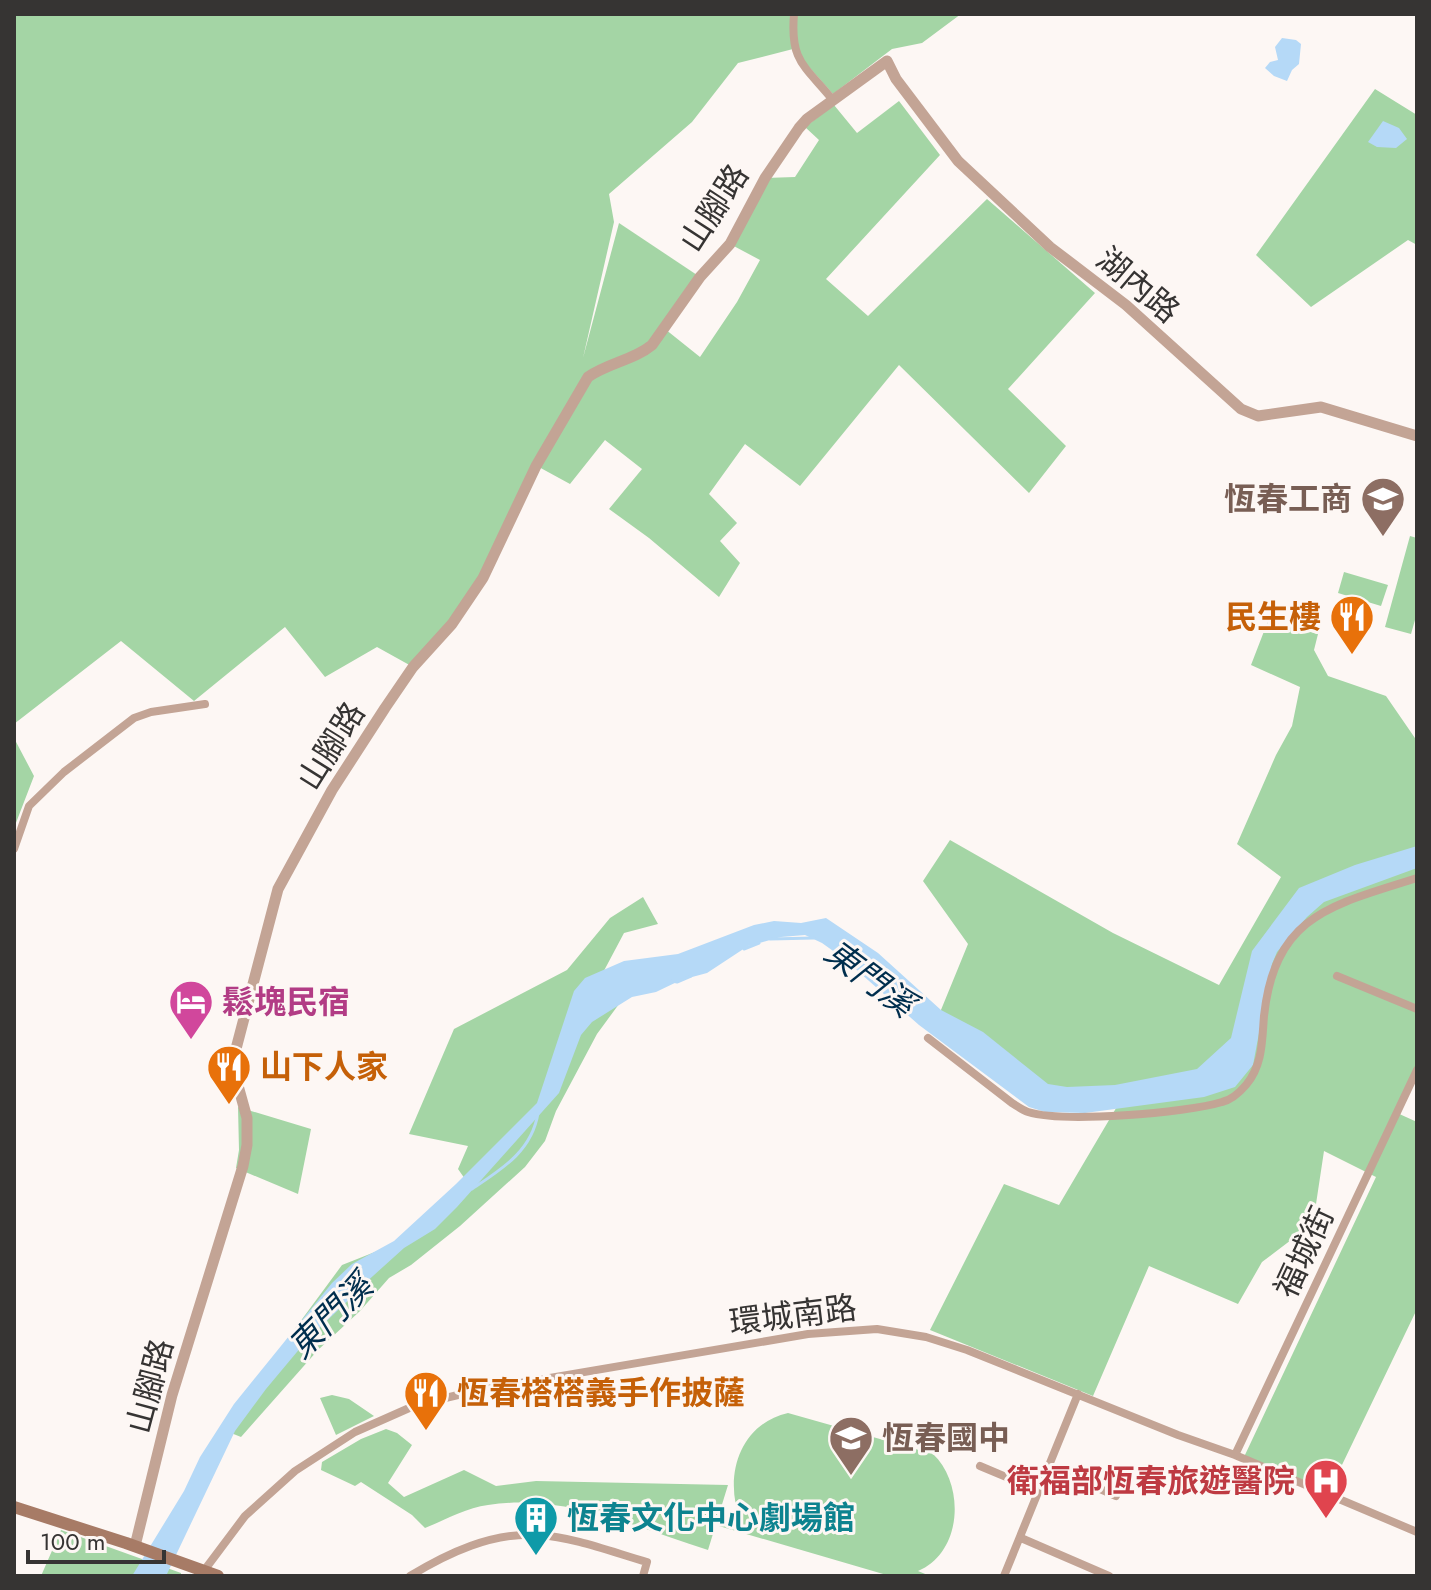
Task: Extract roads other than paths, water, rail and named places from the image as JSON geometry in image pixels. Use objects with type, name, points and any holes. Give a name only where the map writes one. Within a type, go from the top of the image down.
[{"type":"main road","points":[[14,1507],[218,1576]]},
{"type":"street","points":[[794,14],[792,39],[797,57],[832,99]]},
{"type":"street","name":"山腳路","points":[[138,1547],[172,1395],[243,1166],[247,1118],[232,1064],[278,889],[332,790],[385,708],[413,667],[452,624],[483,578],[536,466],[588,377],[601,368],[644,352],[652,345],[700,277],[730,244],[765,178],[799,128],[832,99],[887,61]]},
{"type":"street","name":"湖內路","points":[[887,61],[896,79],[958,161],[1050,247],[1126,305],[1241,409],[1258,416],[1321,407],[1417,436]]},
{"type":"street","points":[[14,849],[29,806],[64,772],[134,718],[151,712],[205,704]]},
{"type":"street","points":[[928,1038],[1012,1103],[1035,1114],[1085,1117],[1224,1102],[1248,1082],[1259,1064],[1271,973],[1301,927],[1328,908],[1417,878]]},
{"type":"street","points":[[1337,976],[1417,1009]]},
{"type":"street","name":"福城街","points":[[1235,1455],[1417,1070]]},
{"type":"street","name":"環城南路","points":[[202,1573],[245,1516],[310,1460],[384,1418],[447,1396],[808,1334],[877,1329],[926,1337],[967,1350],[1235,1455],[1417,1532]]},
{"type":"street","points":[[1004,1576],[1078,1394]]},
{"type":"street","points":[[980,1466],[1037,1490]]},
{"type":"street","points":[[1048,1466],[1116,1496]]},
{"type":"street","points":[[410,1576],[452,1552],[523,1535],[569,1540],[647,1562],[643,1576]]},
{"type":"street","points":[[1021,1538],[1109,1576]]},
{"type":"water","points":[[1282,38],[1301,44],[1299,64],[1287,81],[1265,68],[1270,62],[1278,60],[1275,47]]},
{"type":"water","points":[[1383,121],[1399,128],[1407,139],[1396,148],[1377,147],[1368,142]]},
{"type":"water","points":[[1417,846],[1417,868],[1324,902],[1277,952],[1253,1065],[1235,1087],[1204,1097],[1085,1113],[1045,1112],[1029,1107],[919,1025],[843,958],[805,935],[781,937],[748,946],[707,973],[681,980],[656,992],[632,997],[592,1022],[581,1035],[559,1093],[457,1207],[435,1229],[404,1248],[322,1322],[266,1389],[235,1431],[166,1576],[132,1576],[234,1404],[332,1283],[352,1264],[394,1241],[537,1103],[574,991],[585,978],[624,961],[678,954],[754,925],[774,921],[801,923],[826,918],[878,953],[941,1010],[983,1032],[1048,1084],[1067,1087],[1115,1085],[1197,1069],[1231,1038],[1252,951],[1299,888],[1355,865]]},
{"type":"waterway","name":"東門溪","points":[[770,939],[814,938]]},
{"type":"waterway","name":"東門溪","points":[[744,949],[759,943]]},
{"type":"waterway","name":"東門溪","points":[[672,981],[691,976]]},
{"type":"waterway","name":"東門溪","points":[[472,1189],[514,1158],[529,1138],[538,1113]]},
{"type":"waterway","name":"東門溪","points":[[312,1333],[356,1291]]},
{"type":"place","name":"恆春工商","points":[[1383,538]]},
{"type":"place","name":"民生樓","points":[[1352,656]]},
{"type":"place","name":"鬆塊民宿","points":[[191,1041]]},
{"type":"place","name":"山下人家","points":[[229,1106]]},
{"type":"place","name":"恆春榙榙義手作披薩","points":[[426,1432]]},
{"type":"place","name":"恆春國中","points":[[851,1477]]},
{"type":"place","name":"衛福部恆春旅遊醫院","points":[[1326,1520]]},
{"type":"place","name":"恆春文化中心劇場館","points":[[536,1557]]}]
